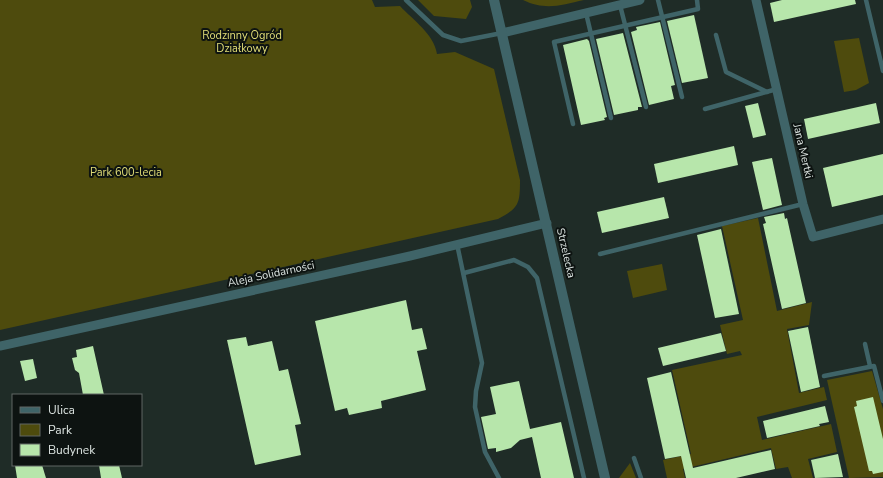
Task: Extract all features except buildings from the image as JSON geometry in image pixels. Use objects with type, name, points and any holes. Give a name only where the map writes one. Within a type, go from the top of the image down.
[{"type":"street","name":"Strzelecka","points":[[494,0],[605,478]]},
{"type":"street","points":[[502,33],[640,0]]},
{"type":"street","name":"Jana Mertki","points":[[756,0],[803,204],[813,237],[883,219]]},
{"type":"street","name":"Aleja Solidarności","points":[[0,346],[547,223]]},
{"type":"lane","points":[[406,0],[444,35],[449,37],[461,41],[502,33]]},
{"type":"lane","points":[[658,0],[682,97]]},
{"type":"lane","points":[[573,124],[554,42],[698,9],[697,0]]},
{"type":"lane","points":[[866,0],[883,71]]},
{"type":"lane","points":[[620,5],[646,107]]},
{"type":"lane","points":[[586,13],[611,118]]},
{"type":"lane","points":[[716,35],[726,72],[767,92]]},
{"type":"lane","points":[[704,109],[777,89]]},
{"type":"lane","points":[[600,254],[803,204]]},
{"type":"lane","points":[[457,244],[482,363],[474,407],[485,452],[499,478]]},
{"type":"lane","points":[[464,272],[514,260],[528,267],[537,278],[584,478]]},
{"type":"lane","points":[[865,344],[870,366]]},
{"type":"lane","points":[[824,376],[874,366],[883,401]]},
{"type":"lane","points":[[634,458],[641,478]]},
{"type":"green space","name":"Park 600-lecia","points":[[0,0],[372,0],[375,7],[400,6],[432,40],[437,54],[455,52],[494,69],[520,180],[519,200],[510,212],[498,219],[0,330]]},
{"type":"green space","points":[[418,0],[470,0],[472,7],[466,19],[434,16]]},
{"type":"green space","points":[[523,0],[584,0],[561,5],[546,6]]},
{"type":"green space","points":[[859,38],[869,83],[856,90],[844,92],[834,41]]},
{"type":"green space","points":[[758,218],[777,311],[812,302],[809,325],[787,329],[799,393],[824,387],[827,400],[757,417],[762,440],[831,424],[837,452],[808,459],[813,478],[792,478],[788,467],[776,469],[771,448],[683,469],[685,478],[667,478],[663,460],[691,454],[672,370],[742,355],[740,351],[727,354],[720,325],[743,320],[722,226]]},
{"type":"green space","points":[[662,264],[667,290],[633,298],[627,271]]},
{"type":"green space","points":[[872,371],[883,409],[883,477],[849,478],[827,380]]},
{"type":"green space","points":[[630,463],[636,478],[619,478]]},
{"type":"park label","name":"Rodzinny Ogród Działkowy","points":[[242,41]]}]
